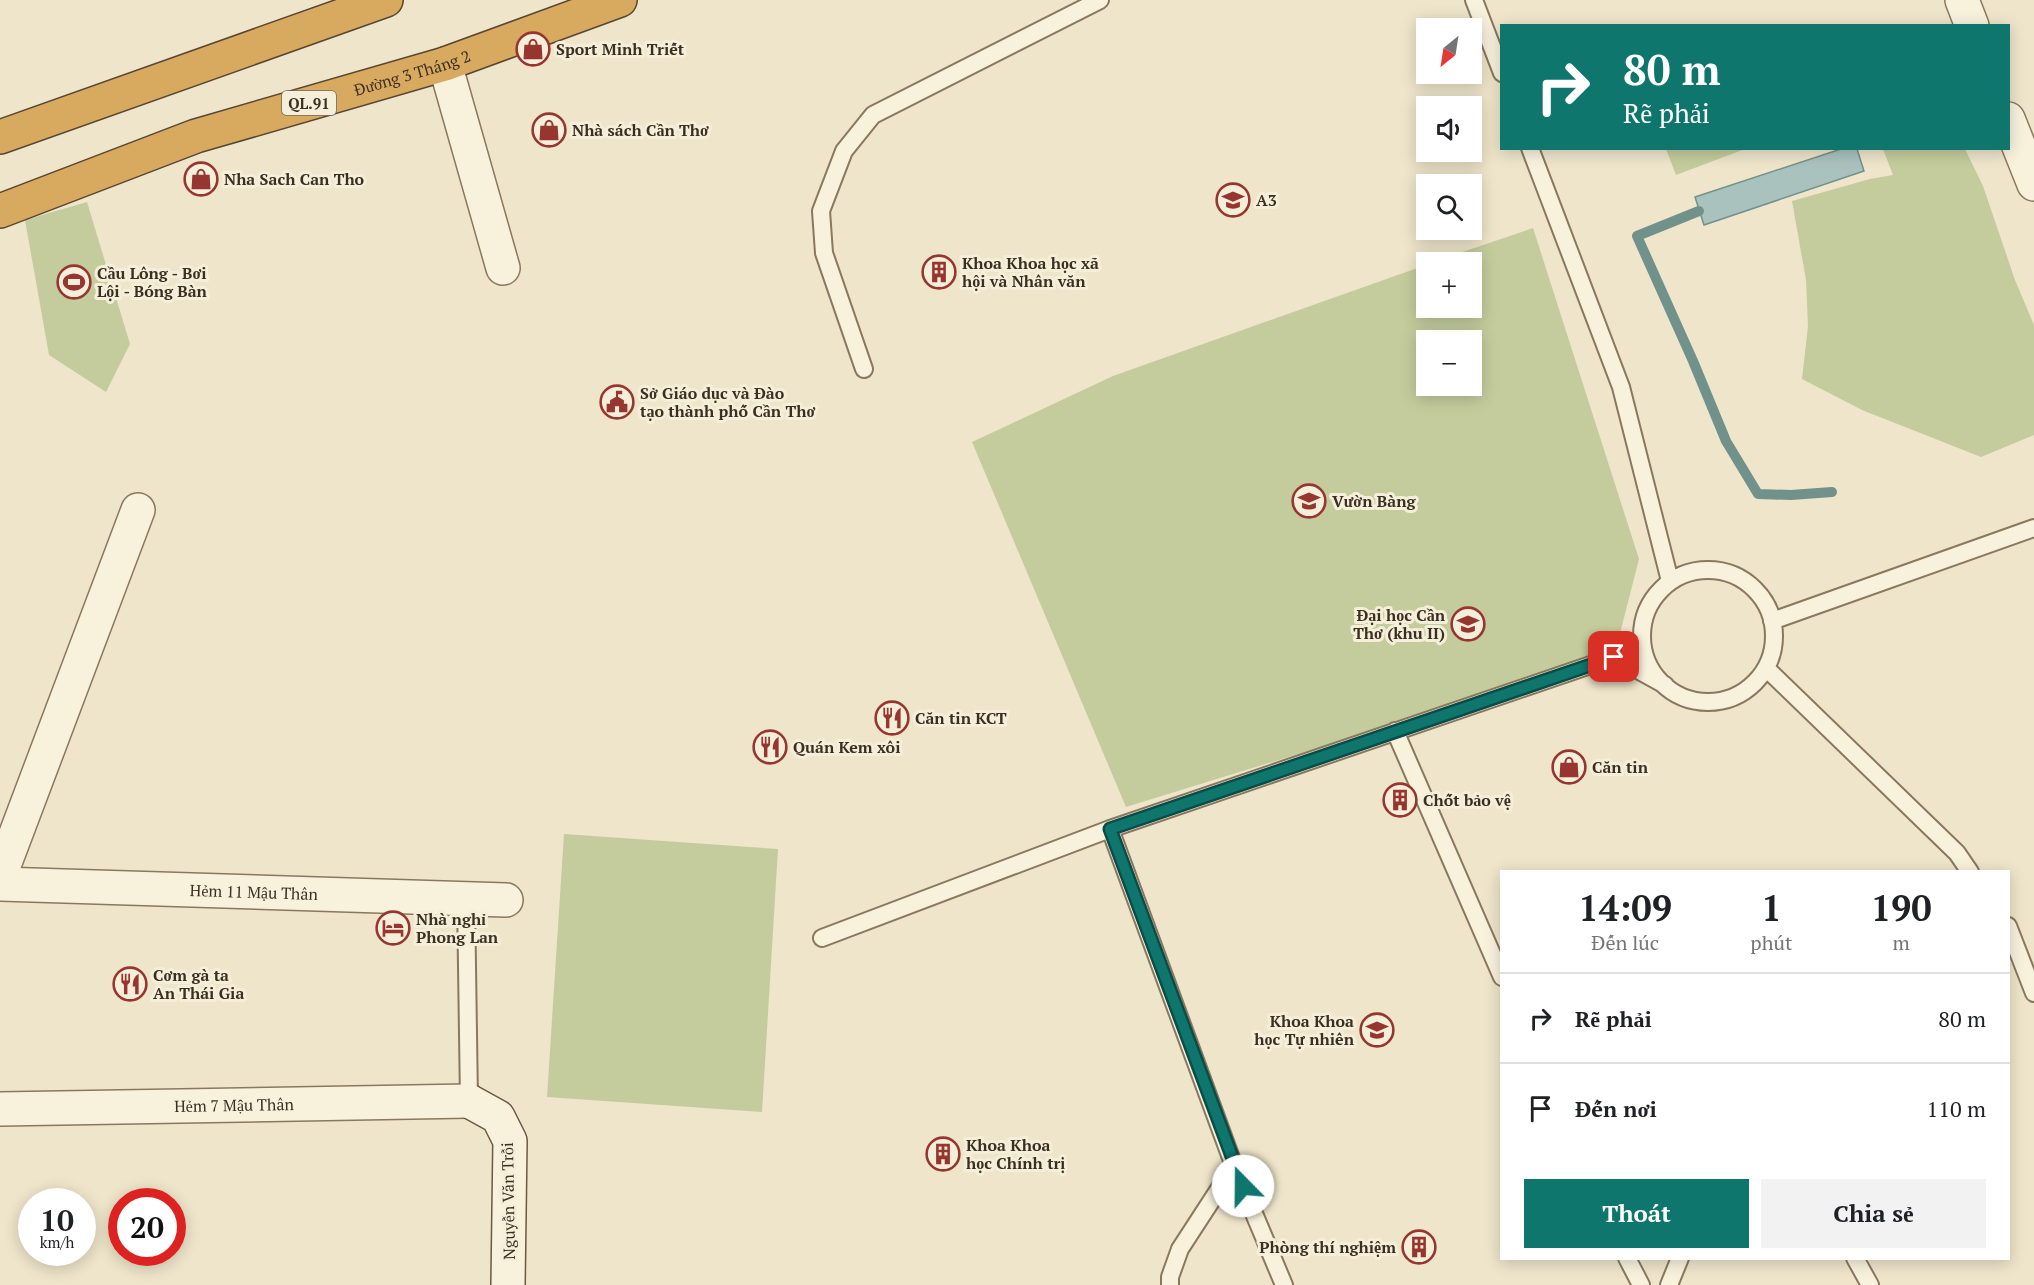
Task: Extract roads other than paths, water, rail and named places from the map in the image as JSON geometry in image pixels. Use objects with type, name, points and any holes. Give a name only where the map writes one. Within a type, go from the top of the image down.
[{"type":"highway","points":[[0,137],[386,0]]},
{"type":"highway","name":"Đường 3 Tháng 2","points":[[0,211],[196,136],[445,64],[620,0]]},
{"type":"street","points":[[1962,0],[1971,24]]},
{"type":"street","points":[[445,64],[503,268]]},
{"type":"street","points":[[2010,124],[2034,184]]},
{"type":"street","points":[[0,876],[138,510]]},
{"type":"street","name":"Hẻm 11 Mậu Thân","points":[[0,884],[506,900]]},
{"type":"street","name":"Hẻm 7 Mậu Thân","points":[[0,1109],[469,1101]]},
{"type":"street","name":"Nguyễn Văn Trỗi","points":[[469,1101],[498,1117],[510,1141],[508,1285]]},
{"type":"lane","points":[[864,369],[824,253],[821,211],[844,152],[873,115],[1100,0]]},
{"type":"lane","points":[[1474,0],[1500,68]]},
{"type":"lane","points":[[1531,150],[1621,387],[1670,581]]},
{"type":"lane","points":[[1772,621],[2034,528]]},
{"type":"lane","points":[[822,938],[1110,829],[1614,657],[1679,694],[1695,700],[1720,700],[1743,691],[1756,681],[1766,668],[1772,653],[1774,637],[1772,621],[1766,604],[1755,589],[1740,578],[1723,572],[1705,570],[1687,573],[1670,581],[1656,595],[1646,612],[1642,632],[1644,652],[1652,670],[1665,685]]},
{"type":"lane","points":[[1766,668],[1956,854],[1968,870]]},
{"type":"lane","points":[[1395,731],[1500,971]]},
{"type":"lane","points":[[1110,829],[1234,1166],[1284,1285]]},
{"type":"lane","points":[[466,898],[469,1101]]},
{"type":"lane","points":[[2010,931],[2034,993]]},
{"type":"lane","points":[[1170,1285],[1170,1276],[1180,1249],[1234,1166]]},
{"type":"lane","points":[[1628,1260],[1641,1285]]},
{"type":"lane","points":[[1669,1285],[1679,1260]]},
{"type":"lane","points":[[1856,1260],[1870,1285]]},
{"type":"water","points":[[1838,150],[1857,150],[1864,171],[1704,225],[1695,197]]},
{"type":"waterway","points":[[1699,211],[1637,236],[1726,441],[1758,494],[1791,495],[1832,492]]},
{"type":"place","name":"Sport Minh Triết","points":[[533,49]]},
{"type":"place","name":"Nhà sách Cần Thơ","points":[[549,130]]},
{"type":"place","name":"Nha Sach Can Tho","points":[[201,179]]},
{"type":"place","name":"A3","points":[[1233,200]]},
{"type":"place","name":"Khoa Khoa học xã hội và Nhân văn","points":[[939,272]]},
{"type":"place","name":"Cầu Lông - Bơi Lội - Bóng Bàn","points":[[74,282]]},
{"type":"place","name":"Sở Giáo dục và Đào tạo thành phố Cần Thơ","points":[[617,402]]},
{"type":"place","name":"Vườn Bàng","points":[[1309,501]]},
{"type":"place","name":"Đại học Cần Thơ (khu II)","points":[[1468,624]]},
{"type":"place","name":"Căn tin KCT","points":[[892,718]]},
{"type":"place","name":"Quán Kem xôi","points":[[770,747]]},
{"type":"place","name":"Căn tin","points":[[1569,767]]},
{"type":"place","name":"Chốt bảo vệ","points":[[1400,800]]},
{"type":"place","name":"Nhà nghỉ Phong Lan","points":[[393,928]]},
{"type":"place","name":"Cơm gà ta An Thái Gia","points":[[130,984]]},
{"type":"place","name":"Khoa Khoa học Tự nhiên","points":[[1377,1030]]},
{"type":"place","name":"Khoa Khoa học Chính trị","points":[[943,1154]]},
{"type":"place","name":"Phòng thí nghiệm","points":[[1419,1247]]}]
